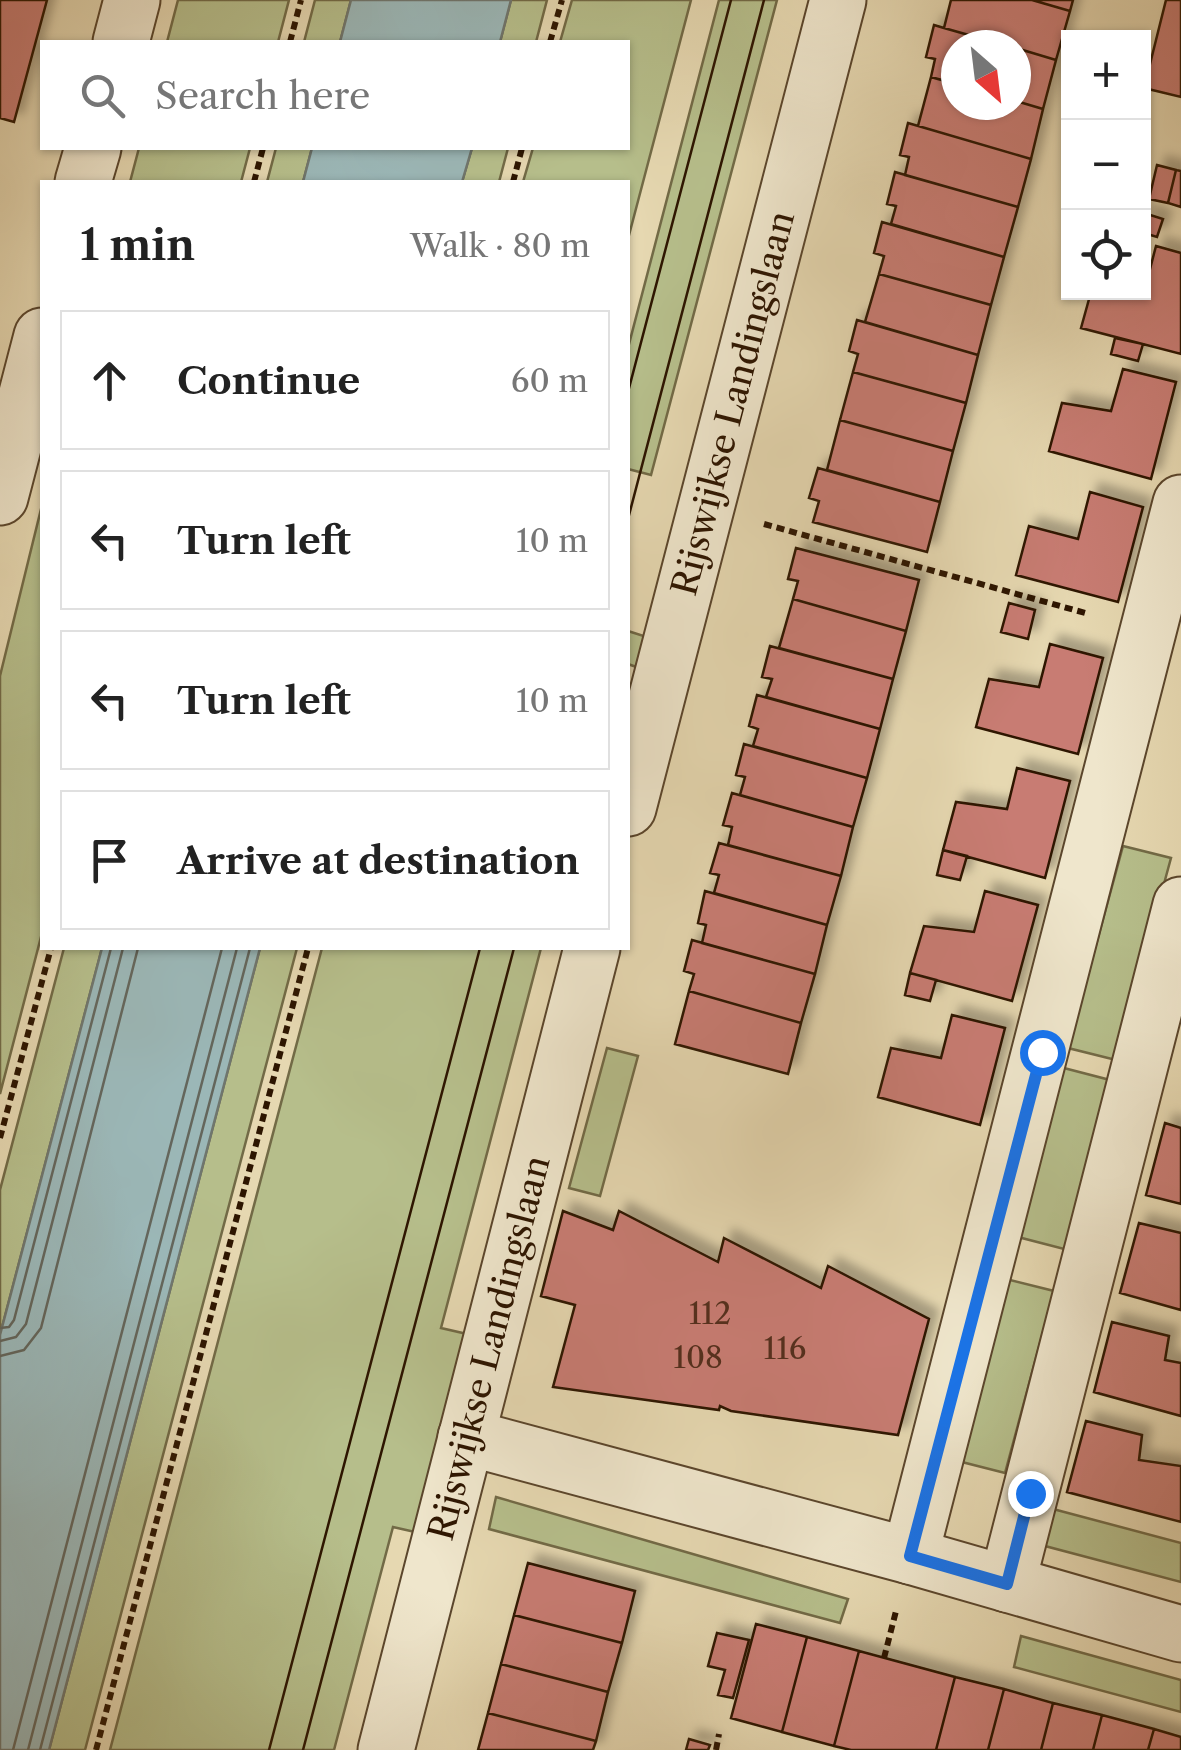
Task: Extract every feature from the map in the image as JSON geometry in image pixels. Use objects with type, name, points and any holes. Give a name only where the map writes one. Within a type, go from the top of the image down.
[{"type":"street","points":[[122,40],[132,0]]},
{"type":"street","name":"Rijswijkse Landingslaan","points":[[630,800],[838,0]]},
{"type":"street","points":[[84,180],[92,150]]},
{"type":"street","points":[[0,498],[40,344]]},
{"type":"street","points":[[910,1556],[1181,504]]},
{"type":"street","points":[[1007,1584],[1181,905]]},
{"type":"street","name":"Rijswijkse Landingslaan","points":[[386,1750],[591,950]]},
{"type":"street","points":[[466,1437],[910,1556],[1181,1634]]},
{"type":"path","points":[[291,40],[301,0]]},
{"type":"path","points":[[551,40],[562,0]]},
{"type":"path","points":[[255,180],[263,150]]},
{"type":"path","points":[[514,180],[521,150]]},
{"type":"path","points":[[705,507],[1148,631]]},
{"type":"path","points":[[0,1138],[50,950]]},
{"type":"path","points":[[96,1750],[307,950]]},
{"type":"path","points":[[716,1750],[720,1734]]},
{"type":"green space","points":[[178,0],[289,0],[279,40],[168,40]]},
{"type":"green space","points":[[315,0],[351,0],[341,40],[305,40]]},
{"type":"green space","points":[[511,0],[547,0],[537,40],[501,40]]},
{"type":"green space","points":[[572,0],[691,0],[630,231],[630,180],[524,180],[532,150],[630,150],[630,40],[561,40]]},
{"type":"green space","points":[[719,0],[777,0],[651,475],[630,470],[630,340]]},
{"type":"green space","points":[[138,150],[249,150],[242,180],[131,180]]},
{"type":"green space","points":[[275,150],[311,150],[304,180],[268,180]]},
{"type":"green space","points":[[471,150],[507,150],[500,180],[463,180]]},
{"type":"green space","points":[[40,513],[40,941],[0,1094],[0,676]]},
{"type":"green space","points":[[630,632],[650,638],[642,669],[630,665]]},
{"type":"green space","points":[[1123,846],[1171,858],[1116,1060],[1068,1048]]},
{"type":"green space","points":[[63,950],[101,950],[0,1335],[0,1190]]},
{"type":"green space","points":[[259,950],[296,950],[85,1750],[49,1750]]},
{"type":"green space","points":[[321,950],[540,950],[441,1328],[467,1334],[415,1532],[393,1527],[334,1750],[110,1750]]},
{"type":"green space","points":[[607,1048],[638,1056],[600,1196],[569,1188]]},
{"type":"green space","points":[[1060,1067],[1110,1080],[1068,1250],[1018,1237]]},
{"type":"green space","points":[[1006,1279],[1054,1291],[1005,1473],[958,1461]]},
{"type":"green space","points":[[496,1497],[848,1599],[840,1623],[489,1529]]},
{"type":"green space","points":[[1053,1509],[1181,1543],[1181,1582],[1045,1546]]},
{"type":"green space","points":[[1021,1636],[1181,1680],[1181,1712],[1014,1667]]},
{"type":"water","points":[[351,0],[511,0],[501,40],[341,40]]},
{"type":"water","points":[[311,150],[471,150],[463,180],[304,180]]},
{"type":"water","points":[[101,950],[259,950],[49,1750],[0,1750],[0,1335]]},
{"type":"building","points":[[0,0],[47,0],[14,122],[0,118]]},
{"type":"building","points":[[951,0],[1032,0],[1070,11],[1065,30],[1061,30],[1056,60],[1031,52],[1031,30],[944,28]]},
{"type":"building","points":[[1032,0],[1073,0],[1070,11]]},
{"type":"building","points":[[1166,0],[1181,0],[1181,97],[1151,90],[1151,60]]},
{"type":"building","points":[[934,25],[952,30],[941,30],[941,80],[931,77],[935,59],[926,57]]},
{"type":"building","points":[[1031,52],[1056,60],[1043,109],[1031,105]]},
{"type":"building","points":[[931,77],[941,80],[941,120],[1031,120],[1031,105],[1043,109],[1031,159],[918,126]]},
{"type":"building","points":[[908,123],[1031,159],[1018,207],[905,175],[909,157],[900,155]]},
{"type":"building","points":[[1157,165],[1176,170],[1168,203],[1151,199]]},
{"type":"building","points":[[1176,170],[1181,171],[1181,207],[1168,203]]},
{"type":"building","points":[[895,172],[1018,207],[1004,257],[891,224],[896,206],[887,204]]},
{"type":"building","points":[[1151,215],[1163,219],[1157,237],[1151,235]]},
{"type":"building","points":[[882,222],[1004,257],[991,305],[879,274],[884,256],[874,253]]},
{"type":"building","points":[[1156,246],[1181,253],[1181,354],[1081,328],[1089,300],[1151,300],[1151,265]]},
{"type":"building","points":[[879,274],[991,305],[978,355],[865,322]]},
{"type":"building","points":[[857,320],[978,355],[966,403],[853,372],[858,354],[849,351]]},
{"type":"building","points":[[1115,338],[1143,344],[1138,361],[1111,354]]},
{"type":"building","points":[[1123,369],[1176,382],[1151,479],[1049,451],[1062,403],[1111,411]]},
{"type":"building","points":[[853,372],[966,403],[953,451],[840,420]]},
{"type":"building","points":[[840,420],[953,451],[940,502],[827,470]]},
{"type":"building","points":[[818,468],[940,502],[927,552],[813,522],[819,501],[809,498]]},
{"type":"building","points":[[1090,492],[1143,507],[1118,602],[1016,575],[1029,526],[1078,539]]},
{"type":"building","points":[[796,548],[919,580],[906,631],[793,599],[798,581],[788,579]]},
{"type":"building","points":[[793,599],[906,631],[893,679],[779,648]]},
{"type":"building","points":[[1009,603],[1035,610],[1028,639],[1001,632]]},
{"type":"building","points":[[1050,644],[1103,658],[1078,754],[976,727],[989,679],[1039,687]]},
{"type":"building","points":[[770,646],[893,679],[880,729],[766,697],[772,679],[762,677]]},
{"type":"building","points":[[757,695],[880,729],[867,778],[753,746],[758,729],[749,726]]},
{"type":"building","points":[[744,744],[867,778],[853,827],[740,795],[745,777],[736,775]]},
{"type":"building","points":[[1017,768],[1070,781],[1045,878],[943,850],[956,802],[1007,809]]},
{"type":"building","points":[[732,793],[853,827],[841,876],[728,845],[732,827],[723,825]]},
{"type":"building","points":[[719,843],[841,876],[827,925],[714,893],[719,875],[710,873]]},
{"type":"building","points":[[943,850],[967,856],[960,880],[937,875]]},
{"type":"building","points":[[705,891],[827,925],[815,974],[702,943],[706,925],[698,923]]},
{"type":"building","points":[[985,891],[1038,905],[1012,1001],[910,973],[924,926],[974,932]]},
{"type":"building","points":[[692,940],[815,974],[801,1023],[689,991],[694,974],[684,971]]},
{"type":"building","points":[[910,973],[936,980],[930,1001],[905,995]]},
{"type":"building","points":[[689,991],[801,1023],[788,1074],[675,1044]]},
{"type":"building","points":[[952,1015],[1005,1028],[980,1125],[878,1097],[891,1048],[941,1058]]},
{"type":"building","points":[[1165,1123],[1181,1128],[1181,1204],[1146,1195]]},
{"type":"building","points":[[563,1211],[613,1230],[619,1211],[718,1262],[724,1238],[821,1288],[828,1266],[929,1319],[898,1435],[731,1411],[720,1406],[719,1410],[553,1387],[575,1305],[541,1296]]},
{"type":"building","points":[[1139,1223],[1181,1233],[1181,1310],[1120,1293]]},
{"type":"building","points":[[1112,1322],[1169,1336],[1165,1360],[1181,1363],[1181,1416],[1094,1392]]},
{"type":"building","points":[[1086,1421],[1142,1435],[1139,1460],[1181,1466],[1181,1522],[1067,1492]]},
{"type":"building","points":[[528,1563],[635,1591],[622,1643],[514,1615]]},
{"type":"building","points":[[514,1615],[622,1643],[608,1692],[501,1664]]},
{"type":"building","points":[[756,1624],[807,1637],[782,1732],[731,1718]]},
{"type":"building","points":[[717,1633],[749,1640],[733,1698],[718,1695],[725,1670],[708,1666]]},
{"type":"building","points":[[807,1637],[859,1651],[834,1746],[782,1732]]},
{"type":"building","points":[[859,1651],[955,1677],[936,1750],[851,1750],[834,1746]]},
{"type":"building","points":[[501,1664],[608,1692],[596,1741],[488,1713]]},
{"type":"building","points":[[955,1677],[1004,1689],[988,1750],[936,1750]]},
{"type":"building","points":[[1004,1689],[1053,1703],[1041,1750],[988,1750]]},
{"type":"building","points":[[1053,1703],[1102,1715],[1093,1750],[1041,1750]]},
{"type":"building","points":[[488,1713],[596,1741],[593,1750],[478,1750]]},
{"type":"building","points":[[1102,1715],[1154,1729],[1148,1750],[1093,1750]]},
{"type":"building","points":[[1154,1729],[1181,1737],[1181,1750],[1148,1750]]},
{"type":"building","points":[[689,1739],[710,1745],[708,1750],[686,1750]]},
{"type":"tram line","points":[[630,384],[731,0]]},
{"type":"tram line","points":[[630,511],[764,0]]},
{"type":"tram line","points":[[269,1750],[479,950]]},
{"type":"tram line","points":[[303,1750],[513,950]]},
{"type":"route","points":[[1030,1493],[1007,1584],[910,1556],[1042,1052]]}]
